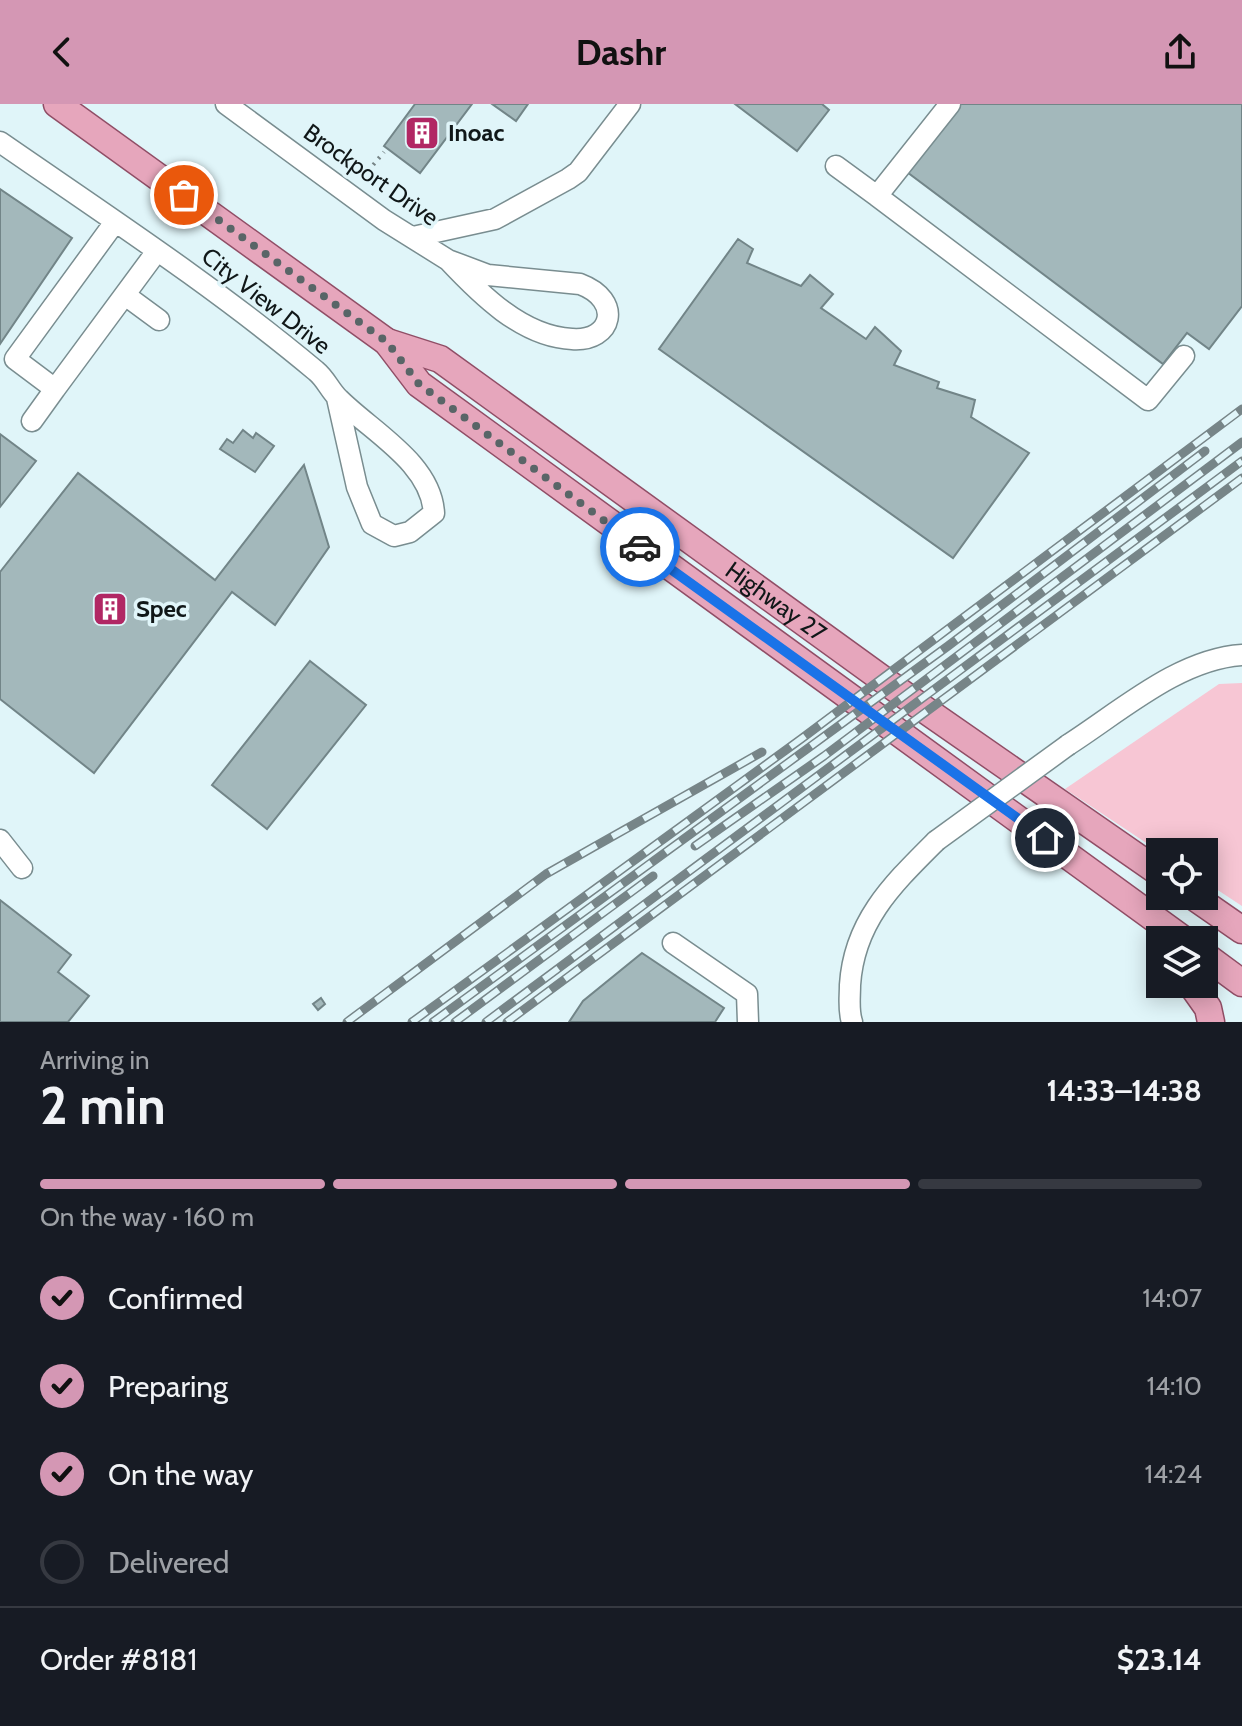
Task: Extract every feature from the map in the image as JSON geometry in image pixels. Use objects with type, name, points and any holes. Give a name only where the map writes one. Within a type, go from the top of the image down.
[{"type":"main road","name":"Highway 27","points":[[57,104],[387,342],[419,384],[1165,926]]},
{"type":"main road","name":"Highway 27","points":[[387,342],[440,359],[921,707],[1146,863]]},
{"type":"main road","points":[[1045,838],[1146,932]]},
{"type":"main road","points":[[1213,910],[1242,930]]},
{"type":"main road","points":[[1218,965],[1242,983]]},
{"type":"main road","points":[[1201,998],[1208,1008],[1211,1022]]},
{"type":"street","name":"Brockport Drive","points":[[226,104],[448,260],[488,275],[580,284],[594,289],[606,300],[609,315],[603,328],[590,336],[574,340],[555,336],[519,321],[483,297],[448,260]]},
{"type":"street","points":[[413,237],[495,219],[568,179],[578,172],[630,104]]},
{"type":"street","points":[[877,196],[950,104]]},
{"type":"street","name":"City View Drive","points":[[0,142],[243,311],[319,373],[337,398],[408,462],[433,493],[434,513],[410,532],[394,536],[372,524],[357,487],[337,398]]},
{"type":"street","points":[[836,166],[1148,400],[1184,356]]},
{"type":"street","points":[[55,389],[15,359],[115,222]]},
{"type":"street","points":[[32,421],[157,251]]},
{"type":"street","points":[[125,295],[159,320]]},
{"type":"street","points":[[852,1022],[851,969],[862,927],[897,879],[936,841],[1068,745],[1162,684],[1213,657],[1242,655]]},
{"type":"street","points":[[0,840],[22,868]]},
{"type":"street","points":[[673,943],[747,994],[748,1022]]},
{"type":"path","points":[[363,177],[384,152]]},
{"type":"shaded area","points":[[1242,683],[1242,906],[1218,890],[1218,838],[1146,838],[1146,843],[1065,789],[1219,684]]},
{"type":"building","name":"Inoac","points":[[415,104],[472,104],[420,173],[384,146]]},
{"type":"building","name":"Inoac","points":[[492,104],[528,104],[516,121]]},
{"type":"building","points":[[735,104],[822,104],[829,110],[797,151]]},
{"type":"building","points":[[958,104],[1242,104],[1242,306],[1209,349],[1187,333],[1163,364],[907,172]]},
{"type":"building","points":[[0,189],[72,238],[0,344]]},
{"type":"building","points":[[738,239],[753,249],[747,263],[801,286],[810,275],[833,294],[821,308],[866,339],[875,327],[901,351],[894,365],[939,382],[937,388],[975,400],[971,417],[1029,453],[953,558],[659,349]]},
{"type":"building","points":[[243,430],[253,438],[256,433],[274,446],[255,472],[220,449],[227,439],[233,443]]},
{"type":"building","points":[[0,434],[36,461],[0,507]]},
{"type":"building","name":"Spec","points":[[304,465],[329,547],[275,625],[232,592],[94,773],[0,699],[0,572],[78,473],[215,580]]},
{"type":"building","points":[[310,661],[366,705],[267,829],[212,785]]},
{"type":"building","points":[[0,900],[71,955],[58,972],[89,996],[68,1022],[0,1022]]},
{"type":"building","points":[[642,953],[724,1008],[715,1022],[569,1022],[583,1001]]},
{"type":"building","points":[[321,998],[325,1004],[318,1010],[313,1004]]},
{"type":"railway","points":[[412,1022],[801,739],[1242,409]]},
{"type":"railway","points":[[695,846],[824,756],[1242,442]]},
{"type":"railway","points":[[433,1022],[948,646],[1205,451]]},
{"type":"railway","points":[[486,1022],[1242,461]]},
{"type":"railway","points":[[507,1022],[1242,478]]},
{"type":"railway","points":[[347,1022],[546,874],[762,752]]},
{"type":"railway","points":[[455,1022],[653,876]]},
{"type":"way so far","points":[[184,195],[387,342],[419,384],[640,547]]},
{"type":"place","name":"Inoac","points":[[422,133]]},
{"type":"place","name":"Spec","points":[[110,609]]},
{"type":"route","points":[[640,547],[1045,838]]}]
